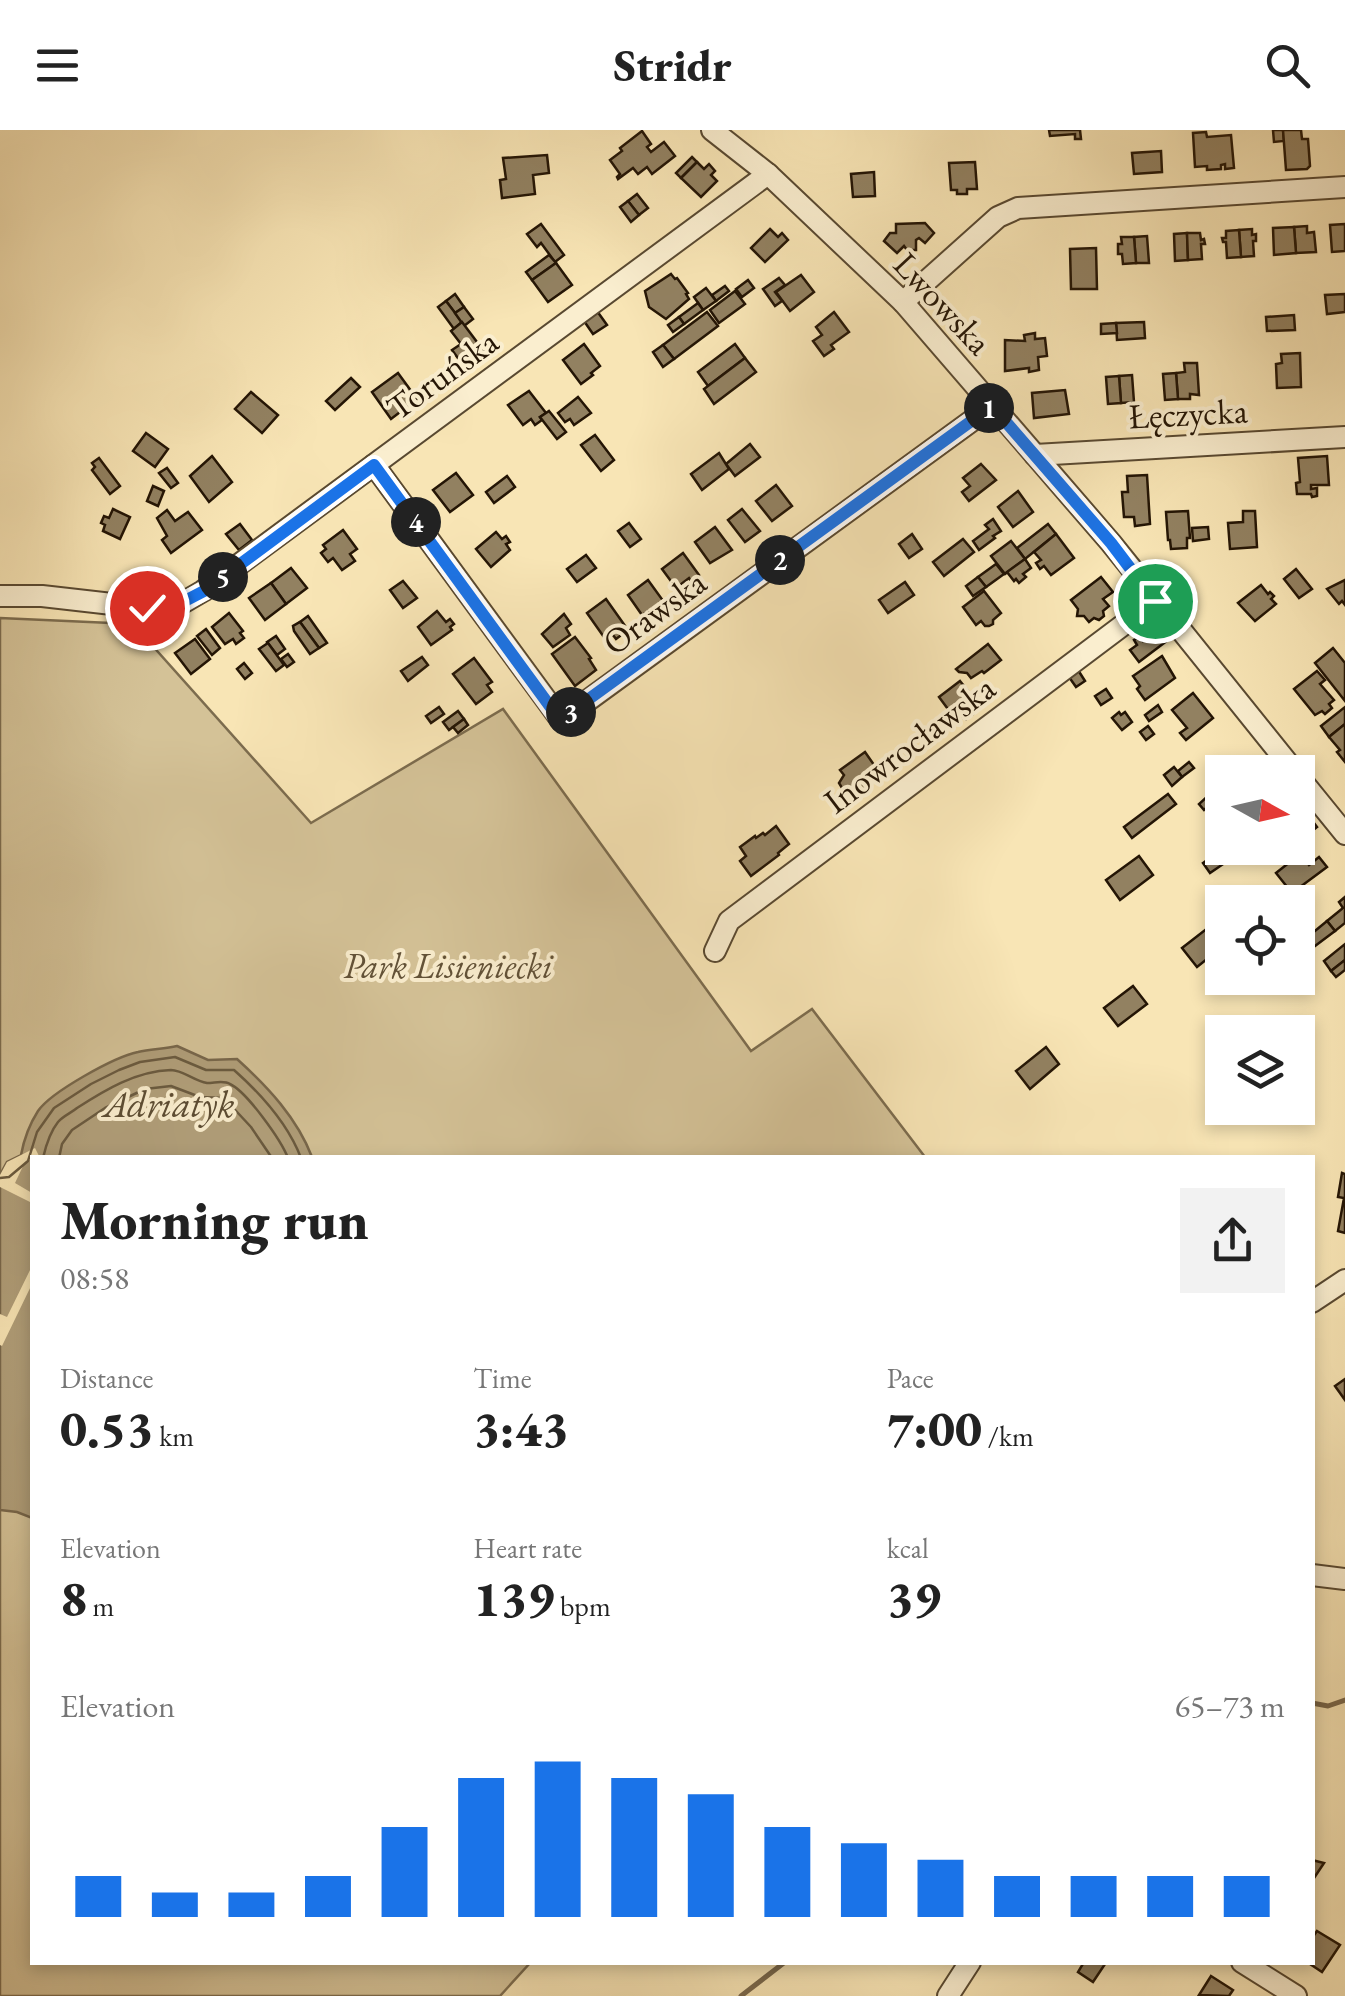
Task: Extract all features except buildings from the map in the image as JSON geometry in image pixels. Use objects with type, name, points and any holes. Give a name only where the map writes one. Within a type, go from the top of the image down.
[{"type":"street","name":"Lwowska","points":[[712,130],[768,174],[902,302],[1111,543],[1281,755]]},
{"type":"street","name":"Toruńska","points":[[0,596],[42,596],[147,608],[179,604],[204,591],[768,174]]},
{"type":"street","points":[[902,302],[998,217],[1018,208],[1345,187]]},
{"type":"street","name":"Orawska","points":[[374,465],[560,720],[992,406]]},
{"type":"street","name":"Łęczycka","points":[[1034,454],[1345,437]]},
{"type":"street","name":"Inowrocławska","points":[[715,951],[729,921],[1155,601]]},
{"type":"street","name":"Lwowska","points":[[1315,797],[1345,834]]},
{"type":"street","points":[[1315,1300],[1345,1280]]},
{"type":"street","points":[[1315,1575],[1345,1579]]},
{"type":"street","points":[[948,1996],[968,1965]]},
{"type":"street","points":[[1247,1965],[1296,1996]]},
{"type":"green space","name":"Park Lisieniecki","points":[[0,618],[133,624],[311,823],[503,709],[751,1051],[812,1009],[923,1155],[30,1155],[30,1965],[528,1965],[500,1996],[0,1996]]},
{"type":"water","name":"Adriatyk","points":[[177,1046],[208,1060],[237,1059],[280,1104],[311,1155],[30,1155],[30,1517],[0,1510],[0,1175],[7,1162],[21,1155],[27,1132],[45,1103],[84,1076],[143,1051]]},
{"type":"pier","points":[[35,1148],[38,1155],[30,1155],[15,1183],[30,1192],[30,1202],[0,1187],[0,1175],[7,1162]]},
{"type":"pier","points":[[30,1270],[30,1288],[2,1346],[0,1314],[7,1317]]},
{"type":"waterway","points":[[1315,1704],[1328,1706],[1345,1700]]},
{"type":"waterway","points":[[741,1996],[781,1965]]},
{"type":"route","points":[[147,608],[179,604],[204,591],[374,465],[560,720],[992,406],[1111,543],[1155,601]]}]
